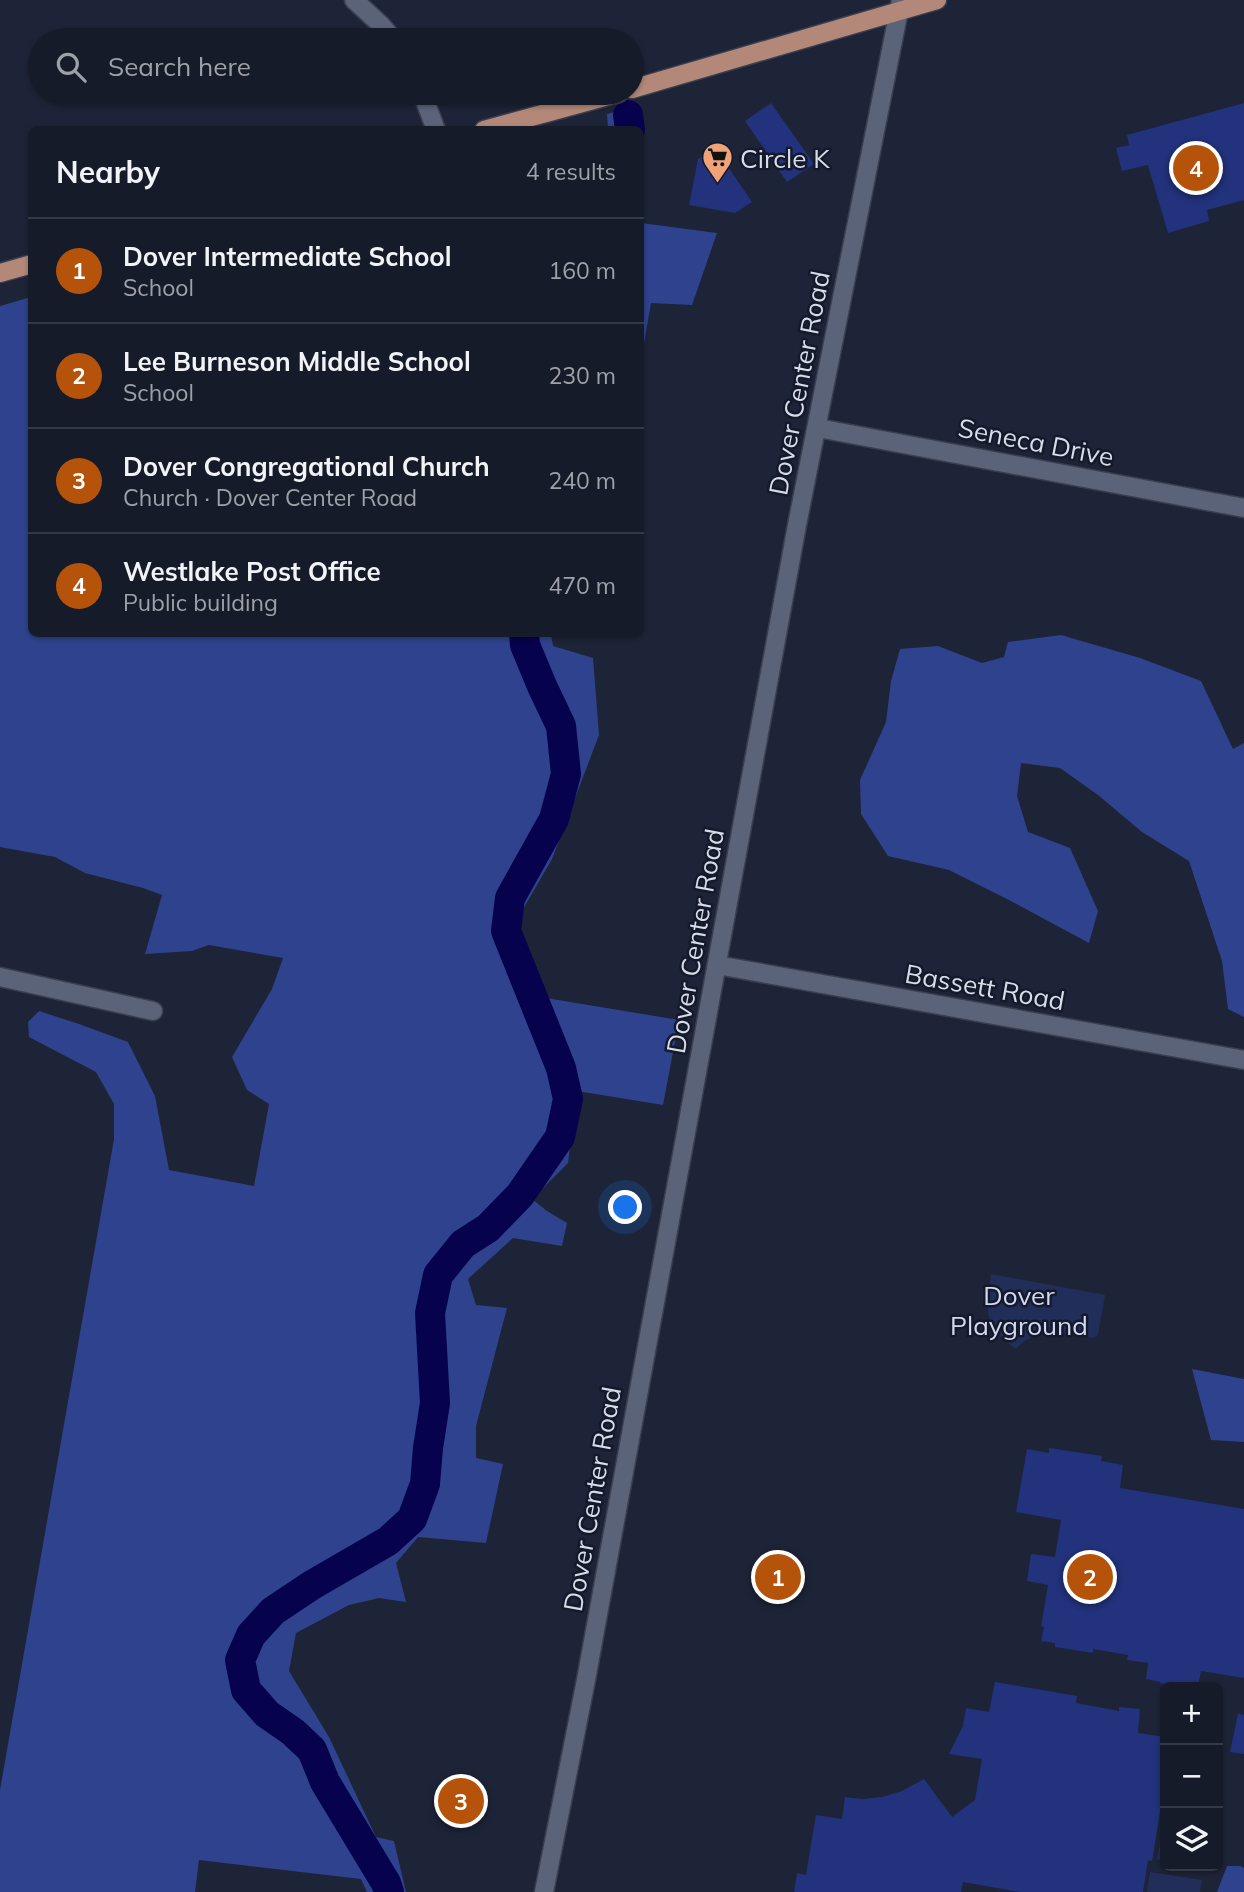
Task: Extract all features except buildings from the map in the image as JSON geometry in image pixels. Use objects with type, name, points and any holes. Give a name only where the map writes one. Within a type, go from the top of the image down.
[{"type":"main road","points":[[644,85],[900,5],[937,0]]},
{"type":"main road","points":[[499,126],[575,105]]},
{"type":"main road","points":[[0,274],[28,265]]},
{"type":"street","points":[[354,0],[384,28]]},
{"type":"street","name":"Dover Center Road","points":[[544,1892],[579,1717],[794,538],[900,5]]},
{"type":"street","points":[[427,105],[434,126]]},
{"type":"street","name":"Seneca Drive","points":[[817,428],[1244,508]]},
{"type":"street","name":"Bassett Road","points":[[717,965],[1244,1060]]},
{"type":"street","points":[[1,982],[153,1011]]},
{"type":"green space","name":"Dover Playground","points":[[991,1274],[1105,1295],[1098,1335],[1093,1338],[1062,1333],[1042,1334],[1024,1341],[1016,1349],[997,1332],[989,1317]]},
{"type":"green space","points":[[1150,1872],[1202,1880],[1200,1892],[1147,1892]]},
{"type":"shaded area","points":[[634,107],[635,126],[608,126],[607,114]]},
{"type":"shaded area","points":[[644,223],[717,233],[692,305],[651,303],[644,343]]},
{"type":"shaded area","points":[[28,298],[28,637],[552,637],[553,646],[593,658],[599,735],[552,859],[518,918],[540,997],[679,1020],[663,1105],[577,1091],[568,1163],[532,1199],[567,1223],[562,1246],[513,1238],[468,1279],[476,1305],[507,1308],[476,1426],[476,1458],[503,1464],[486,1543],[418,1537],[396,1563],[406,1602],[379,1598],[349,1605],[296,1633],[289,1671],[329,1737],[376,1837],[394,1841],[406,1892],[367,1892],[361,1879],[199,1860],[195,1892],[0,1892],[0,1790],[114,1139],[114,1104],[96,1072],[29,1037],[28,1022],[39,1011],[128,1042],[155,1096],[169,1170],[254,1186],[269,1104],[247,1090],[232,1057],[272,989],[283,958],[209,945],[192,951],[145,954],[162,895],[85,873],[55,857],[0,847],[0,306]]},
{"type":"shaded area","points":[[1061,635],[1140,658],[1201,681],[1233,749],[1244,743],[1244,1017],[1228,1009],[1222,961],[1189,861],[1142,832],[1060,768],[1021,763],[1017,796],[1028,832],[1070,848],[1098,911],[1089,943],[949,870],[888,856],[861,814],[860,780],[886,722],[891,681],[900,649],[938,646],[982,663],[1004,657],[1008,642]]},
{"type":"shaded area","points":[[1192,1369],[1244,1379],[1244,1442],[1211,1440]]},
{"type":"shaded area","points":[[1227,1866],[1244,1868],[1244,1892],[1217,1892]]},
{"type":"waterway","points":[[628,115],[629,126]]},
{"type":"waterway","points":[[389,1892],[325,1782],[312,1750],[293,1732],[267,1714],[246,1690],[240,1660],[251,1635],[273,1611],[388,1541],[412,1519],[425,1484],[435,1403],[430,1313],[438,1275],[463,1244],[488,1228],[520,1195],[560,1137],[568,1099],[561,1068],[506,931],[510,898],[554,819],[566,774],[561,726],[525,645],[524,637]]},
{"type":"place","name":"Westlake Post Office","points":[[1196,168]]},
{"type":"place","name":"Circle K","points":[[717,185]]},
{"type":"place","name":"Dover Intermediate School","points":[[778,1577]]},
{"type":"place","name":"Lee Burneson Middle School","points":[[1090,1577]]},
{"type":"place","name":"Dover Congregational Church","points":[[461,1801]]}]
